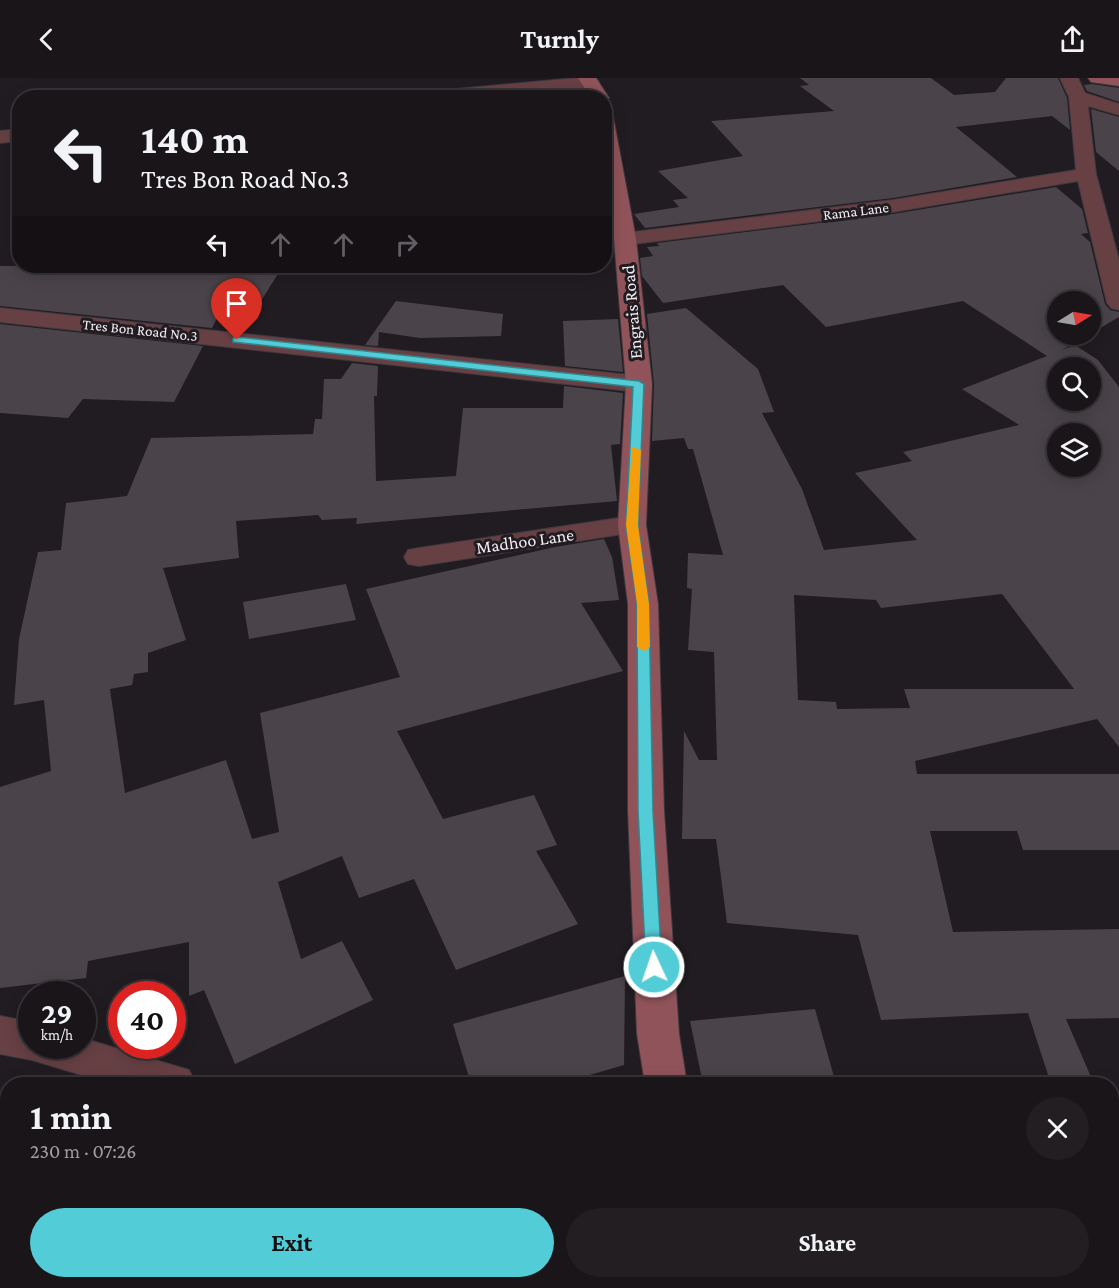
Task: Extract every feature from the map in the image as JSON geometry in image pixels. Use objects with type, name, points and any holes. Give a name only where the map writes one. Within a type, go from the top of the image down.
[{"type":"street","points":[[1069,78],[1078,97],[1086,174],[1119,303]]},
{"type":"street","points":[[1097,78],[1119,81]]},
{"type":"street","points":[[533,90],[592,86]]},
{"type":"street","points":[[1078,97],[1119,110]]},
{"type":"street","name":"Engrais Road","points":[[612,163],[625,239],[639,384],[632,525],[643,604],[646,811],[658,1034],[665,1077]]},
{"type":"street","name":"Rama Lane","points":[[625,239],[893,206],[1086,174]]},
{"type":"street","name":"Tres Bon Road No.3","points":[[0,315],[639,384]]},
{"type":"street","name":"Madhoo Lane","points":[[418,557],[632,525]]},
{"type":"street","points":[[0,1035],[18,1038]]},
{"type":"street","points":[[90,1059],[150,1077]]},
{"type":"building","points":[[800,78],[931,78],[954,95],[995,92],[1006,78],[1058,78],[1067,98],[1070,130],[1052,116],[956,127],[1017,177],[893,198],[645,228],[634,214],[679,207],[673,200],[688,198],[658,171],[743,156],[711,121],[834,111],[800,86],[809,85]]},
{"type":"building","points":[[1084,85],[1119,88],[1119,102],[1087,91]]},
{"type":"building","points":[[1091,109],[1119,117],[1119,171],[1096,152]]},
{"type":"building","points":[[1056,187],[1082,209],[1088,233],[1081,234],[1090,242],[1105,304],[1110,310],[1119,312],[1119,317],[1101,328],[1101,291],[1047,291],[1047,345],[1070,345],[1062,350],[1075,345],[1093,357],[1047,357],[1047,411],[1101,411],[1101,364],[1119,387],[1119,747],[1097,719],[915,761],[917,774],[1119,774],[1119,850],[1023,850],[1017,831],[930,831],[953,932],[1119,929],[1119,1018],[1066,1019],[1091,1077],[1049,1077],[1028,1013],[881,1020],[858,935],[727,923],[716,839],[682,839],[684,731],[699,760],[717,760],[714,652],[688,650],[692,589],[687,588],[688,553],[723,555],[693,449],[688,449],[684,438],[652,441],[654,384],[647,314],[686,308],[758,369],[774,412],[762,413],[802,489],[824,550],[917,540],[855,473],[912,461],[903,452],[1019,425],[962,389],[1047,356],[963,301],[826,327],[783,285],[663,303],[642,276],[640,258],[653,256],[647,247],[659,246],[657,243],[893,214]],"holes":[[[1002,594],[1074,689],[904,689],[910,708],[837,709],[836,702],[798,700],[794,595],[876,600],[881,608]]]},
{"type":"building","points":[[0,266],[12,266],[12,273],[279,273],[249,320],[217,318],[212,328],[0,306]]},
{"type":"building","points":[[396,301],[503,314],[501,336],[420,338],[379,332],[378,346],[365,345]]},
{"type":"building","points":[[618,319],[623,372],[565,366],[563,321]]},
{"type":"building","points":[[0,324],[203,346],[174,402],[83,399],[68,418],[0,413]]},
{"type":"building","points":[[352,363],[378,366],[377,396],[374,396],[376,481],[456,476],[463,408],[563,408],[564,386],[623,393],[620,444],[611,445],[617,501],[356,524],[357,518],[322,520],[318,515],[236,521],[239,558],[163,568],[186,640],[148,653],[148,672],[134,674],[132,685],[110,689],[125,793],[226,760],[252,839],[279,832],[260,713],[400,677],[366,589],[555,547],[604,539],[612,557],[619,600],[581,603],[623,671],[397,731],[443,819],[534,795],[557,845],[536,851],[578,924],[456,970],[414,879],[359,898],[342,856],[278,882],[301,959],[342,941],[373,1000],[235,1064],[204,990],[189,996],[189,942],[88,961],[86,978],[60,981],[18,981],[18,986],[0,988],[0,787],[51,771],[44,700],[14,705],[19,639],[38,552],[61,550],[66,503],[127,496],[151,438],[313,434],[315,419],[322,419],[324,379],[341,379]]},
{"type":"building","points":[[346,584],[356,620],[249,639],[243,602]]},
{"type":"building","points":[[625,976],[624,1065],[583,1077],[469,1077],[453,1024]]},
{"type":"building","points":[[815,1009],[834,1077],[702,1077],[690,1021]]},
{"type":"slow traffic","points":[[636,450],[632,525],[643,604],[644,647]]},
{"type":"route","points":[[237,340],[639,384],[632,525],[643,604],[646,811],[654,967]]}]
